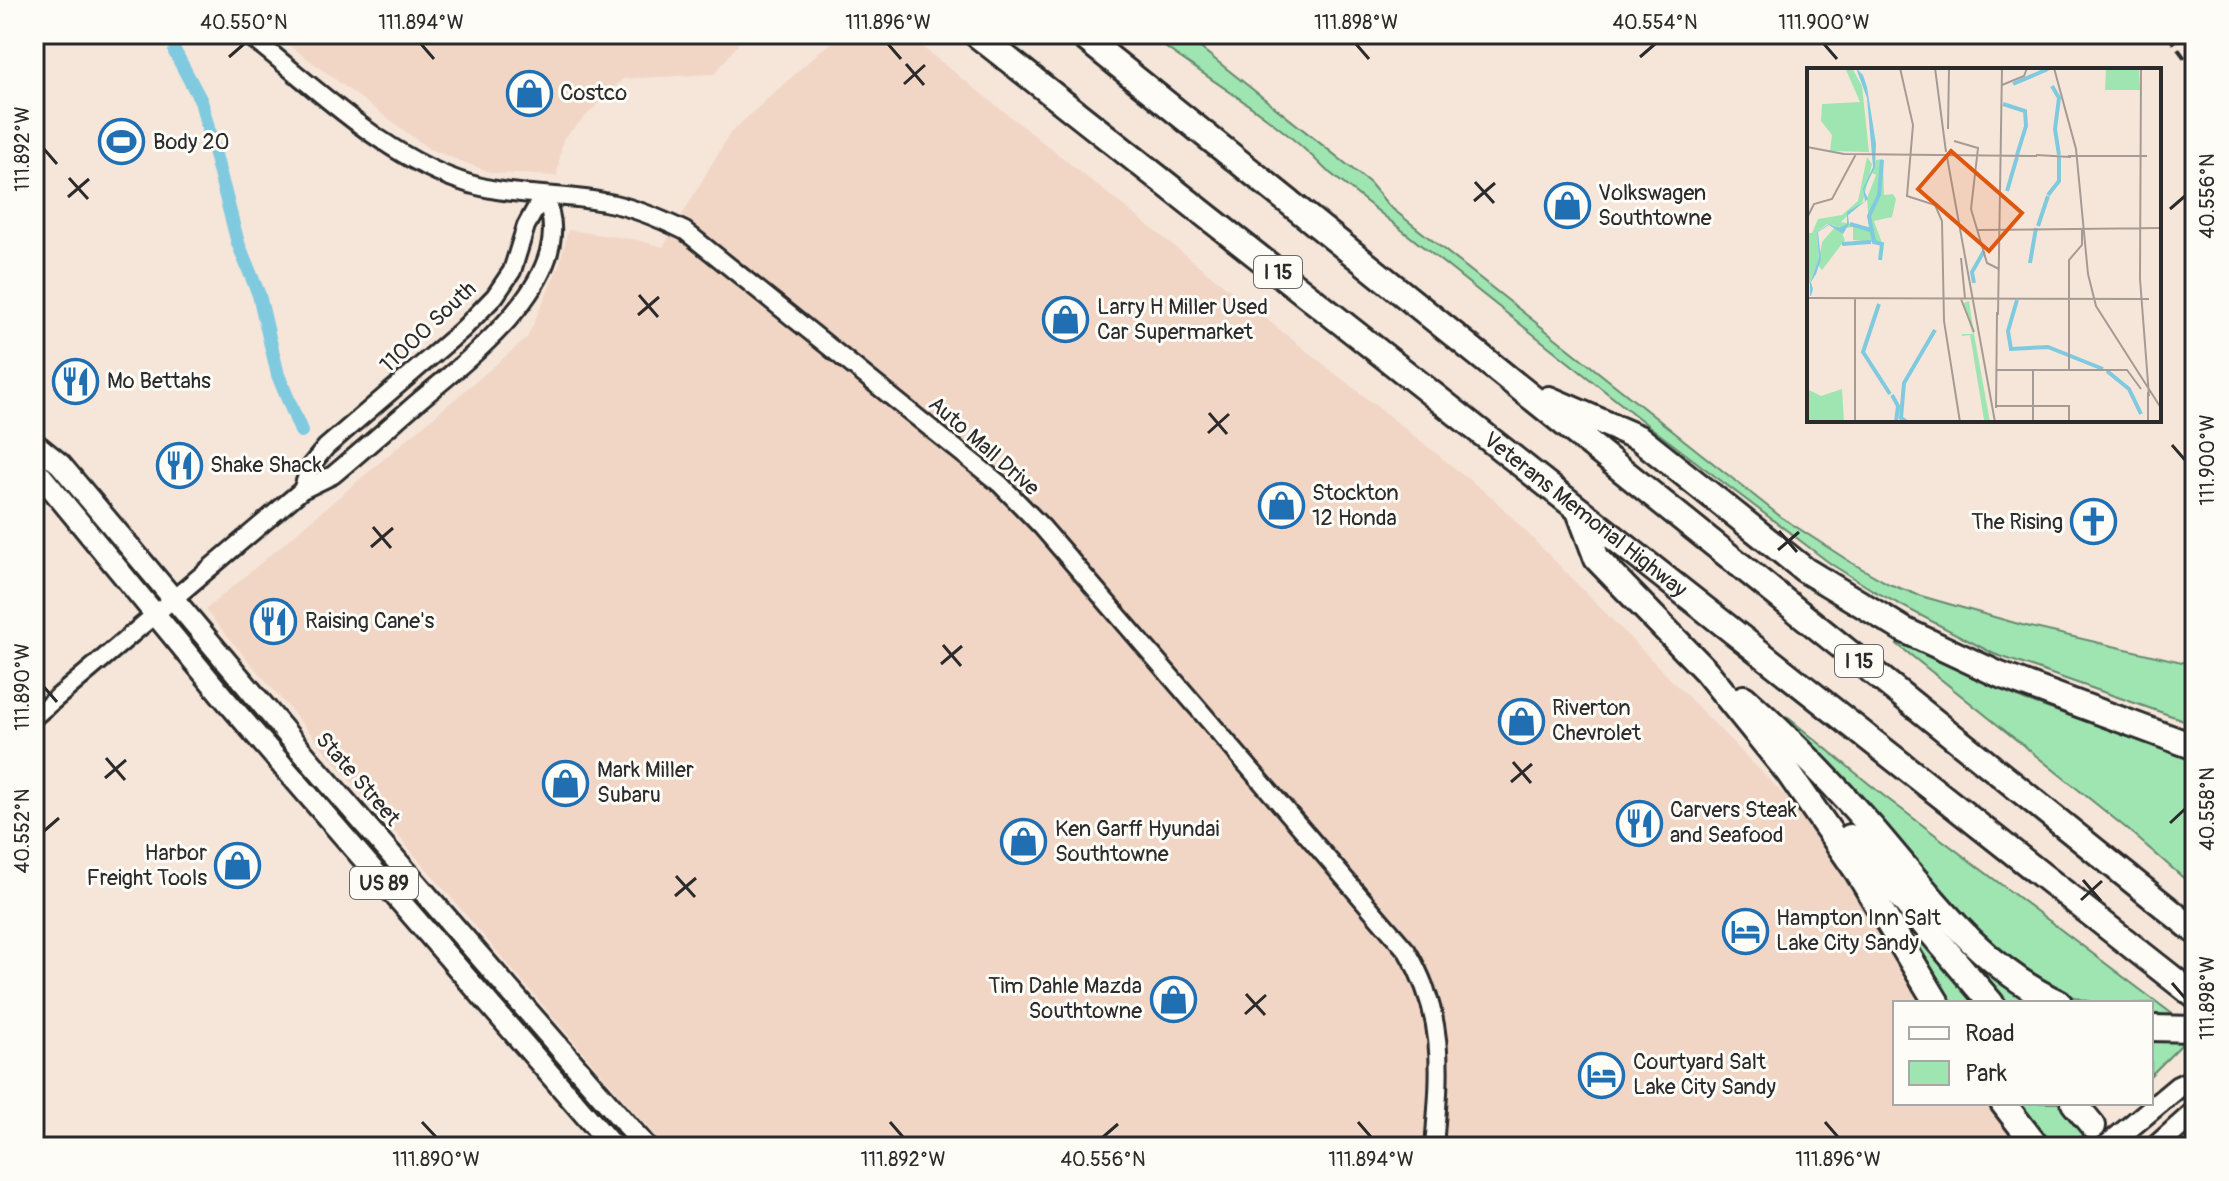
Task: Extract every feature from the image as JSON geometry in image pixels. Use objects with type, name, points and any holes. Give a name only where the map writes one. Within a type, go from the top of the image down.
[{"type":"highway","name":"Veterans Memorial Highway","points":[[976,34],[2195,996]]},
{"type":"highway","name":"I 15","points":[[1080,34],[1525,388],[2195,931]]},
{"type":"highway","points":[[1525,388],[1639,438],[1805,570],[1904,630],[2000,675],[2195,747]]},
{"type":"highway","points":[[1579,511],[1597,559],[1706,671],[1788,772],[1857,871],[1936,1001]]},
{"type":"highway","points":[[1706,671],[1744,699],[1819,770],[1978,950],[2016,979],[2055,1001]]},
{"type":"highway","points":[[2155,730],[2195,738]]},
{"type":"highway","points":[[1788,772],[1818,799],[1989,1001]]},
{"type":"highway","points":[[2153,1028],[2189,1029]]},
{"type":"highway","points":[[2005,1105],[2037,1147]]},
{"type":"highway","points":[[2076,1105],[2100,1136]]},
{"type":"main road","name":"State Street","points":[[34,443],[60,464],[174,602],[646,1147]]},
{"type":"main road","name":"US 89","points":[[34,467],[157,617],[613,1147]]},
{"type":"main road","points":[[2153,1103],[2195,1079]]},
{"type":"main road","points":[[2100,1136],[2149,1105]]},
{"type":"main road","points":[[2156,1147],[2195,1112]]},
{"type":"street","name":"Auto Mall Drive","points":[[247,34],[415,161],[485,189],[635,209],[685,231],[978,465],[1027,511],[1407,951],[1423,978],[1437,1028],[1440,1076],[1434,1147]]},
{"type":"street","name":"11000 South","points":[[302,490],[318,456],[462,330],[495,296],[512,271],[526,226],[543,195]]},
{"type":"street","name":"11000 South","points":[[34,717],[157,617],[302,490],[343,467],[487,343],[512,316],[531,288],[550,243],[553,221],[543,195]]},
{"type":"shaded area","points":[[274,34],[746,34],[715,74],[623,79],[563,139],[557,176],[492,173],[429,149]]},
{"type":"shaded area","points":[[844,34],[906,34],[1494,499],[1800,811],[1955,1001],[1893,1001],[1893,1105],[2051,1105],[2082,1139],[2073,1147],[664,1147],[205,610],[527,338],[559,266],[568,230],[638,240],[663,247],[730,133],[820,51]]},
{"type":"green space","points":[[1147,34],[1183,34],[1370,183],[1389,206],[1781,517],[1889,584],[1921,596],[2022,625],[2195,665],[2195,724],[1994,654],[1874,591],[1831,564],[1650,427],[1325,169],[1284,131]]},
{"type":"green space","points":[[1899,641],[2024,700],[2195,759],[2195,888],[2126,828],[1897,644]]},
{"type":"green space","points":[[1786,716],[1884,796],[2175,1016],[2153,1014],[2153,1001],[2089,1001],[2066,994],[2011,960],[1960,912],[1840,778],[1782,719]]},
{"type":"green space","points":[[1875,880],[1977,1001],[1947,1001]]},
{"type":"green space","points":[[1986,971],[2032,1001],[2003,1001],[1981,974]]},
{"type":"green space","points":[[2153,1038],[2186,1040],[2153,1073]]},
{"type":"green space","points":[[2019,1105],[2063,1105],[2085,1133],[2069,1147],[2052,1147]]},
{"type":"waterway","points":[[175,52],[201,101],[238,243],[259,295],[278,375],[301,431]]},
{"type":"railway","points":[[2167,34],[2195,72]]},
{"type":"railway","points":[[2191,34],[2195,40]]},
{"type":"place","name":"Costco","points":[[529,93]]},
{"type":"place","name":"Body 20","points":[[122,142]]},
{"type":"place","name":"Volkswagen Southtowne","points":[[1567,206]]},
{"type":"place","name":"Larry H Miller Used Car Supermarket","points":[[1066,320]]},
{"type":"place","name":"Mo Bettahs","points":[[76,381]]},
{"type":"place","name":"Shake Shack","points":[[179,465]]},
{"type":"place","name":"Stockton 12 Honda","points":[[1281,506]]},
{"type":"place","name":"The Rising","points":[[2094,522]]},
{"type":"place","name":"Raising Cane's","points":[[274,621]]},
{"type":"place","name":"Riverton Chevrolet","points":[[1521,721]]},
{"type":"place","name":"Mark Miller Subaru","points":[[566,783]]},
{"type":"place","name":"Carvers Steak and Seafood","points":[[1639,823]]},
{"type":"place","name":"Ken Garff Hyundai Southtowne","points":[[1024,842]]},
{"type":"place","name":"Harbor Freight Tools","points":[[238,866]]},
{"type":"place","name":"Hampton Inn Salt Lake City Sandy","points":[[1745,931]]},
{"type":"place","name":"Tim Dahle Mazda Southtowne","points":[[1173,999]]},
{"type":"place","name":"Courtyard Salt Lake City Sandy","points":[[1602,1075]]}]
